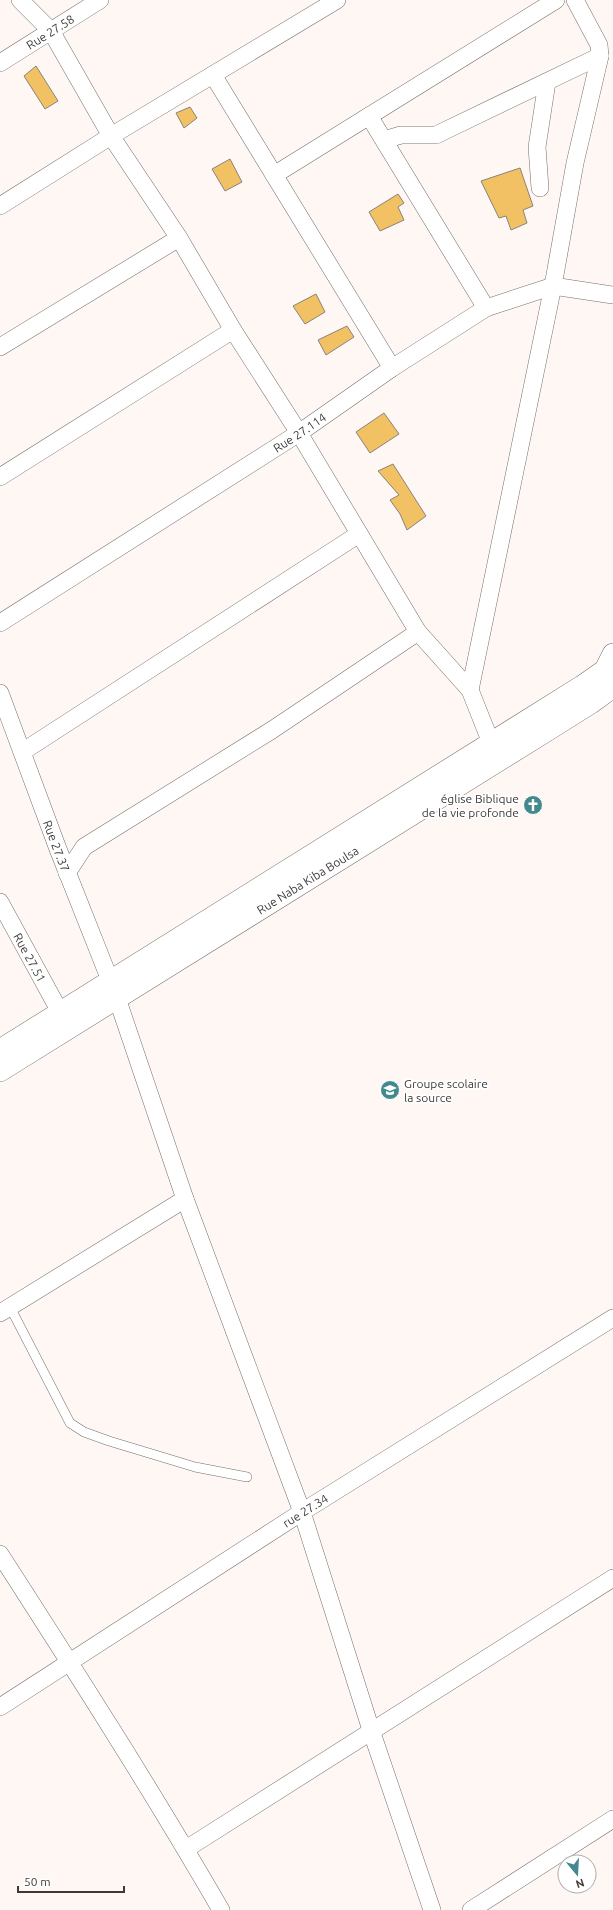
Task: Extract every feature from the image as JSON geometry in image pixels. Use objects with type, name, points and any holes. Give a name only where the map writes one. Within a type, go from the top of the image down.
[{"type":"street","points":[[20,0],[51,30],[111,136],[179,238],[233,330],[299,433],[418,632],[470,690],[491,743]]},
{"type":"street","name":"Rue 27.58","points":[[0,63],[100,0]]},
{"type":"street","points":[[0,206],[111,136],[337,0]]},
{"type":"street","points":[[274,175],[556,0]]},
{"type":"street","points":[[470,690],[553,286],[575,163],[600,56],[599,45],[575,0]]},
{"type":"street","points":[[384,140],[401,134],[436,135],[600,56]]},
{"type":"street","points":[[213,75],[392,368]]},
{"type":"street","points":[[540,188],[537,147],[547,82]]},
{"type":"street","points":[[369,116],[486,308]]},
{"type":"street","points":[[0,348],[179,238]]},
{"type":"street","name":"Rue 27.114","points":[[0,623],[299,433],[392,368],[486,308],[553,286],[613,295]]},
{"type":"street","points":[[0,476],[233,330]]},
{"type":"street","points":[[22,752],[359,534]]},
{"type":"street","points":[[67,873],[84,847],[272,730],[418,632]]},
{"type":"street","name":"Rue Naba Kiba Boulsa","points":[[0,1070],[113,990],[491,743],[611,673]]},
{"type":"street","name":"Rue Naba Kiba Boulsa","points":[[0,1050],[60,1012],[113,990],[591,703],[611,673]]},
{"type":"street","name":"Rue 27.37","points":[[0,693],[67,873],[113,990],[185,1199],[302,1512],[371,1730],[432,1910]]},
{"type":"street","points":[[58,849],[84,847]]},
{"type":"street","name":"Rue 27.51","points":[[0,902],[60,1012]]},
{"type":"street","points":[[5,1310],[185,1199]]},
{"type":"street","name":"rue 27.34","points":[[0,1707],[302,1512],[613,1318]]},
{"type":"street","points":[[0,1554],[186,1849],[221,1910]]},
{"type":"street","points":[[186,1849],[371,1730],[613,1578]]},
{"type":"street","points":[[471,1910],[613,1819]]},
{"type":"lane","points":[[5,1310],[70,1423],[84,1432],[167,1459],[195,1467],[247,1477]]},
{"type":"building","points":[[36,66],[58,101],[45,109],[24,76]]},
{"type":"building","points":[[190,107],[197,118],[184,128],[176,113]]},
{"type":"building","points":[[230,159],[242,182],[225,191],[212,169]]},
{"type":"building","points":[[520,168],[533,206],[523,210],[527,223],[511,230],[506,216],[499,218],[481,181]]},
{"type":"building","points":[[398,194],[404,203],[398,207],[404,220],[380,231],[369,212]]},
{"type":"building","points":[[316,294],[325,312],[305,324],[293,306]]},
{"type":"building","points":[[347,326],[354,337],[326,355],[318,340]]},
{"type":"building","points":[[384,413],[399,434],[370,453],[356,432]]},
{"type":"building","points":[[393,464],[426,516],[407,530],[400,514],[390,500],[399,495],[378,471]]},
{"type":"place","name":"église Biblique de la vie profonde","points":[[533,805]]},
{"type":"place","name":"Groupe scolaire la source","points":[[390,1090]]}]
